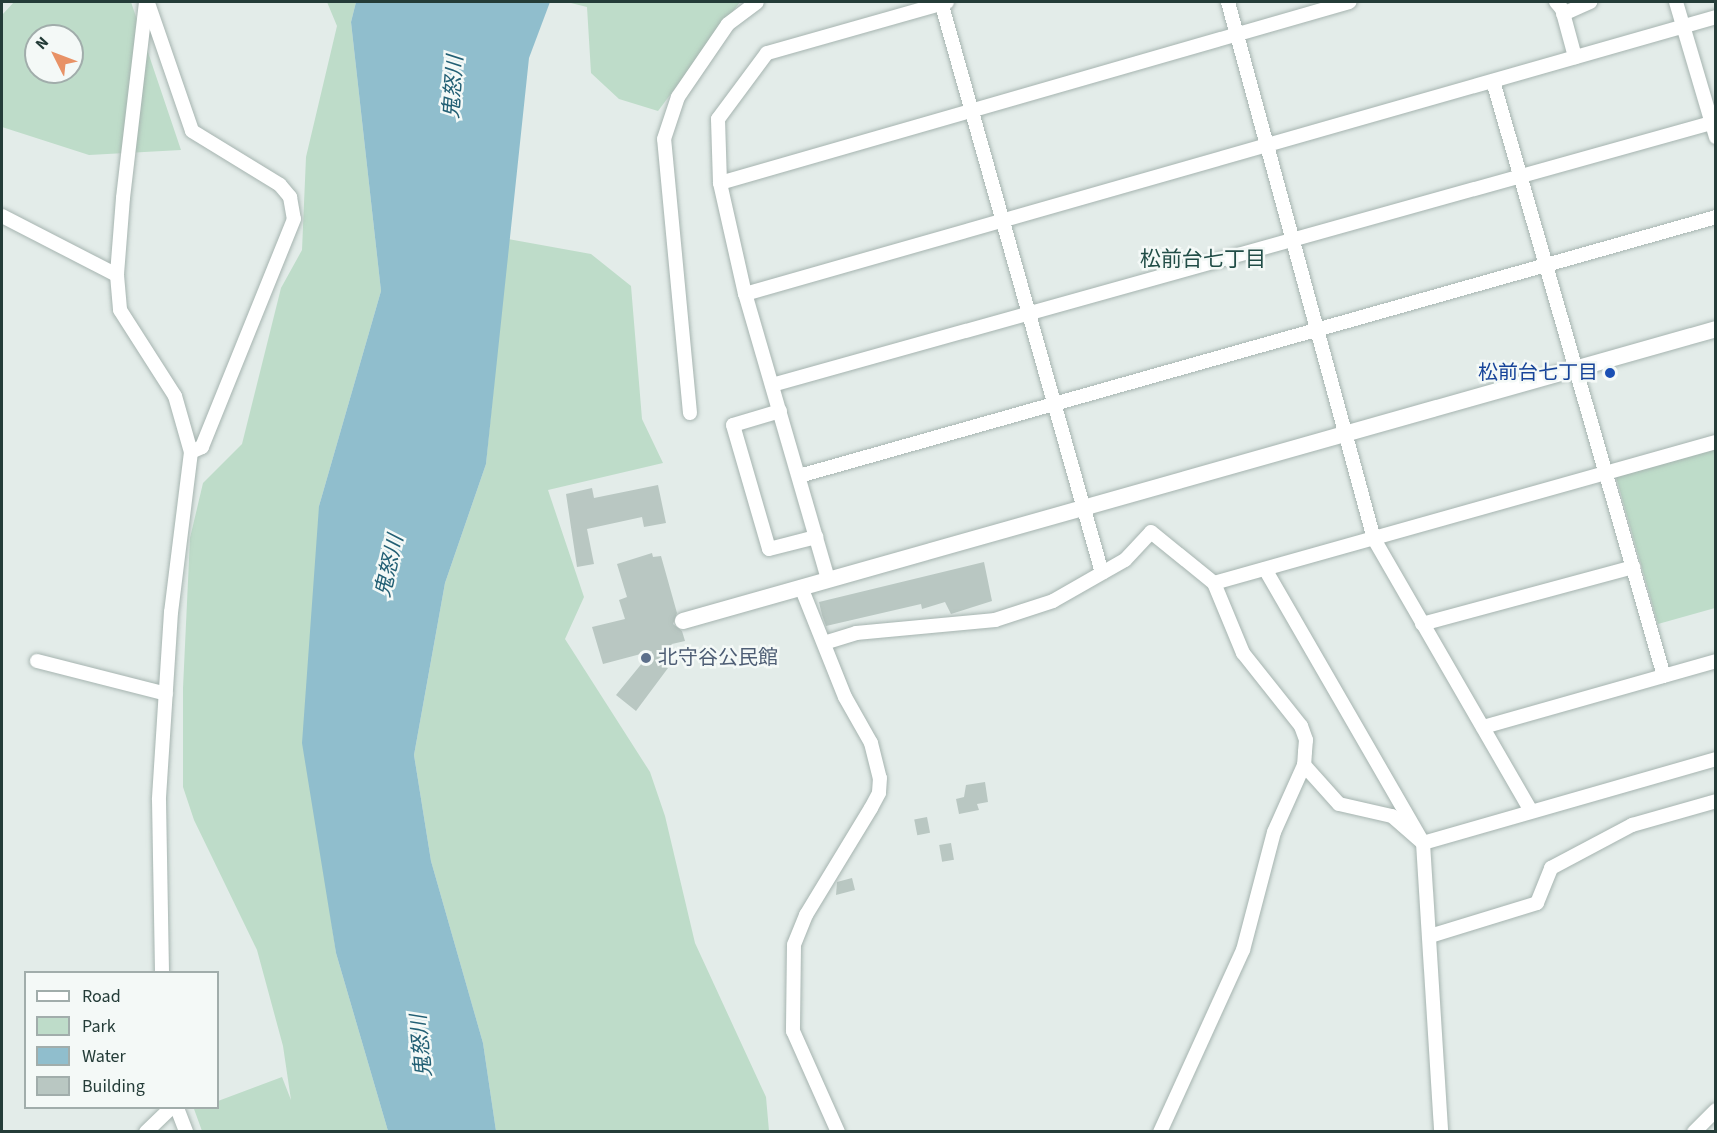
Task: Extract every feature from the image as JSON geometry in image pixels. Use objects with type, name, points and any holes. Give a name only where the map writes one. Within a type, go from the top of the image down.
[{"type":"street","points":[[147,2],[117,275],[120,310],[175,396],[191,452],[178,544],[159,800],[162,971]]},
{"type":"street","points":[[147,2],[192,131],[280,185],[290,197],[294,219],[202,447],[191,452]]},
{"type":"street","points":[[690,413],[664,139],[678,97],[728,24],[757,2]]},
{"type":"street","points":[[828,579],[745,294],[720,183],[718,120],[767,53],[943,2],[1102,573]]},
{"type":"street","points":[[1228,2],[1374,539],[1531,811]]},
{"type":"street","points":[[720,183],[1348,2]]},
{"type":"street","points":[[1575,57],[1559,8],[1590,2]]},
{"type":"street","points":[[772,385],[1521,176],[1713,130],[1686,26],[1676,2]]},
{"type":"street","points":[[745,294],[1716,17]]},
{"type":"street","points":[[1493,81],[1664,676]]},
{"type":"street","points":[[2,216],[117,275]]},
{"type":"street","points":[[799,476],[1716,217]]},
{"type":"street","points":[[683,621],[1716,329]]},
{"type":"street","points":[[780,411],[733,425],[765,538],[769,549],[816,537]]},
{"type":"street","points":[[1214,583],[1716,442]]},
{"type":"street","points":[[824,643],[856,633],[995,620],[1053,601],[1125,561],[1151,532],[1214,583],[1243,653],[1301,726],[1306,740],[1304,765],[1274,832],[1243,951],[1160,1131]]},
{"type":"street","points":[[1422,624],[1633,567]]},
{"type":"street","points":[[1265,569],[1423,843],[1441,1131]]},
{"type":"street","points":[[801,587],[844,697],[871,743],[880,778],[871,808],[806,915],[794,945],[793,1031],[838,1131]]},
{"type":"street","points":[[37,661],[166,694]]},
{"type":"street","points":[[1482,727],[1716,661]]},
{"type":"street","points":[[1423,843],[1531,811],[1714,764]]},
{"type":"street","points":[[1304,765],[1338,804],[1392,816],[1423,843]]},
{"type":"street","points":[[1430,936],[1537,903],[1551,868],[1632,825],[1716,801]]},
{"type":"street","points":[[146,1131],[169,1109]]},
{"type":"street","points":[[178,1109],[186,1131]]},
{"type":"street","points":[[1694,1131],[1716,1110]]},
{"type":"green space","points":[[14,2],[131,2],[181,150],[89,155],[2,127],[2,15]]},
{"type":"green space","points":[[327,2],[356,2],[351,22],[381,291],[319,506],[326,884],[336,953],[388,1131],[202,1131],[194,1109],[219,1109],[219,1101],[282,1077],[291,1100],[283,1046],[257,950],[194,820],[183,787],[183,688],[190,538],[203,483],[242,444],[281,288],[302,250],[306,157],[337,26]]},
{"type":"green space","points":[[567,2],[740,2],[658,111],[619,99],[591,73],[587,7]]},
{"type":"green space","points":[[508,239],[591,254],[631,286],[642,419],[663,463],[548,490],[584,597],[565,639],[650,772],[665,816],[695,943],[766,1097],[769,1131],[496,1131],[483,1043],[431,861],[414,755],[445,583],[486,464]]},
{"type":"green space","points":[[1715,447],[1715,608],[1658,624],[1616,477]]},
{"type":"water","name":"鬼怒川","points":[[356,2],[550,2],[529,58],[486,464],[445,583],[414,755],[431,861],[483,1043],[496,1131],[388,1131],[336,953],[302,743],[319,506],[381,291],[351,22]]},
{"type":"building","points":[[658,485],[666,523],[644,527],[642,517],[587,529],[594,564],[577,567],[566,494],[592,488],[594,498]]},
{"type":"building","name":"北守谷公民館","points":[[652,553],[653,557],[661,556],[677,613],[673,624],[682,631],[685,641],[672,644],[658,660],[668,668],[636,711],[616,695],[652,651],[603,664],[592,627],[625,619],[619,600],[627,597],[617,564]]},
{"type":"building","points":[[984,562],[992,601],[951,614],[945,602],[922,609],[921,604],[826,626],[819,602]]},
{"type":"building","points":[[985,782],[988,802],[977,804],[979,810],[959,814],[956,799],[964,797],[966,785]]},
{"type":"building","points":[[927,817],[930,833],[917,835],[914,819]]},
{"type":"building","points":[[951,843],[954,860],[942,862],[939,845]]},
{"type":"building","points":[[852,878],[855,890],[836,895],[837,882]]},
{"type":"place","name":"松前台七丁目","points":[[1610,373]]},
{"type":"place","name":"北守谷公民館","points":[[646,658]]},
{"type":"district","name":"松前台七丁目","points":[[1203,259]]}]
